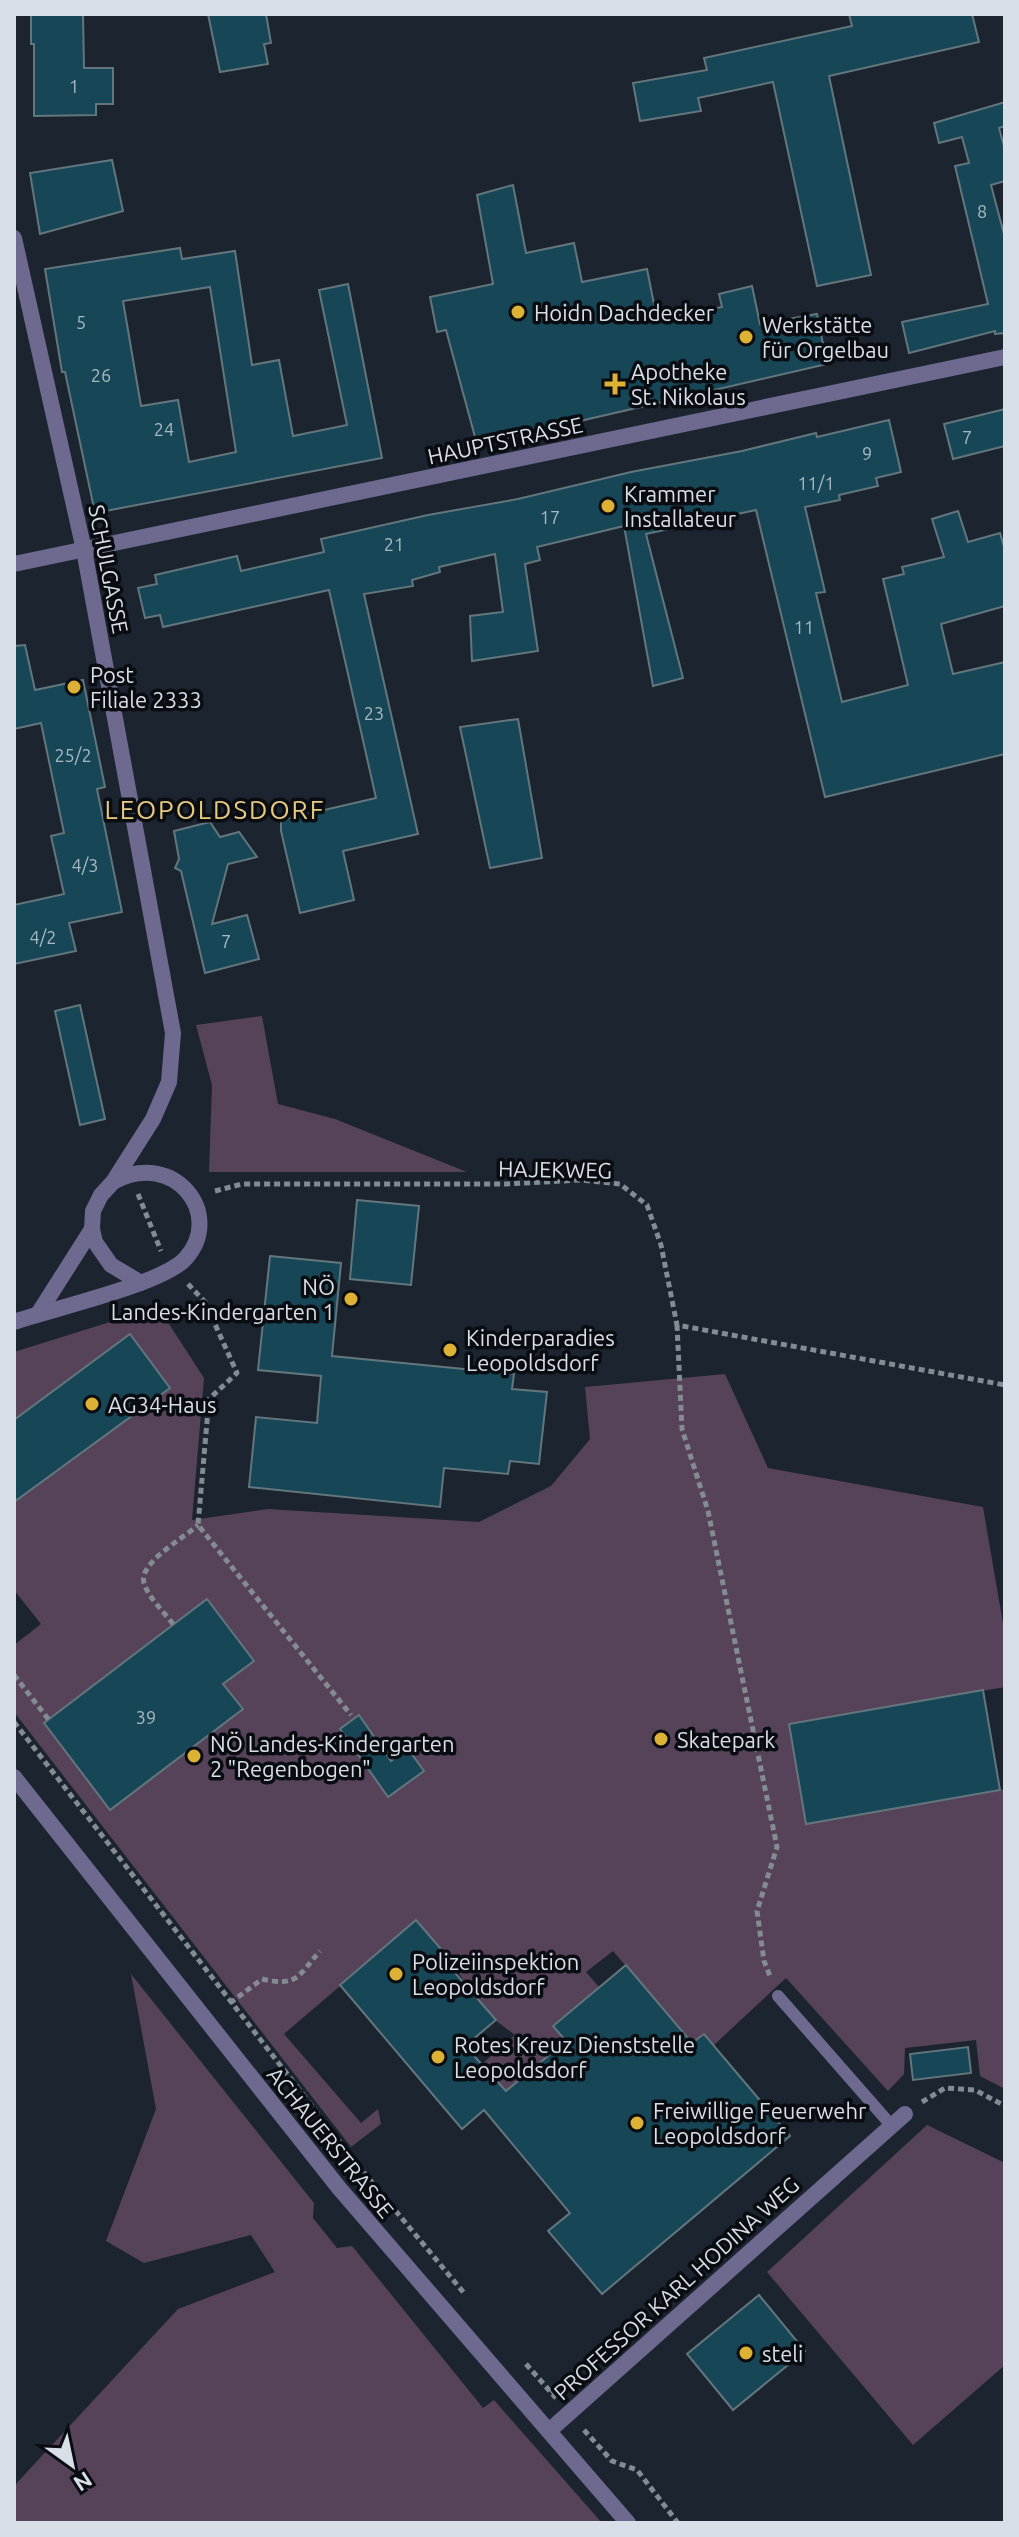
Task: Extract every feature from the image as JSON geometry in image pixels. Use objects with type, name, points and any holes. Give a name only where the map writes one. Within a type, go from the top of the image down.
[{"type":"street","name":"SCHULGASSE","points":[[14,238],[84,550],[173,1033],[169,1082],[153,1119],[113,1182],[101,1195],[93,1211],[92,1229],[38,1314]]},
{"type":"street","name":"HAUPTSTRASSE","points":[[14,564],[1005,357]]},
{"type":"street","points":[[14,1322],[141,1283],[174,1269],[186,1258],[195,1244],[198,1220],[191,1197],[180,1183],[164,1174],[146,1170],[129,1173],[113,1182]]},
{"type":"street","points":[[92,1229],[95,1242],[111,1265],[141,1283]]},
{"type":"street","name":"ACHAUERSTRASSE","points":[[14,1777],[339,2188],[628,2523]]},
{"type":"street","name":"PROFESSOR KARL HODINA WEG","points":[[549,2431],[905,2114]]},
{"type":"lane","points":[[778,1996],[891,2125]]},
{"type":"path","name":"HAJEKWEG","points":[[191,1197],[242,1184],[505,1184],[581,1180],[620,1184],[647,1205],[661,1245],[677,1325],[682,1429],[708,1511],[777,1847],[757,1911],[764,1961],[778,1996]]},
{"type":"path","points":[[113,1182],[136,1190],[160,1250],[205,1302],[237,1373],[209,1399],[198,1525],[351,1715]]},
{"type":"path","points":[[677,1325],[1005,1385]]},
{"type":"path","points":[[173,1624],[144,1586],[142,1575],[148,1564],[198,1525]]},
{"type":"path","points":[[14,1675],[49,1720]]},
{"type":"path","points":[[14,1722],[360,2168],[467,2296]]},
{"type":"path","points":[[230,2003],[262,1979],[283,1983],[294,1980],[320,1951]]},
{"type":"path","points":[[905,2114],[945,2088],[975,2090],[1005,2106]]},
{"type":"path","points":[[523,2361],[612,2461],[637,2470],[678,2523]]},
{"type":"shaded area","points":[[262,1016],[278,1104],[335,1119],[467,1172],[209,1172],[212,1085],[196,1025]]},
{"type":"shaded area","points":[[158,1307],[204,1378],[192,1520],[268,1509],[479,1522],[551,1486],[590,1439],[585,1387],[725,1374],[768,1468],[983,1507],[1005,1635],[1005,1687],[790,1724],[807,1824],[1005,1789],[1005,2089],[980,2076],[976,2040],[905,2048],[904,2074],[888,2091],[786,1978],[714,2045],[704,2034],[692,2043],[613,1951],[586,1972],[599,1987],[566,2041],[506,2091],[482,2064],[515,2035],[495,2020],[467,1987],[453,1963],[416,1921],[284,2034],[361,2123],[378,2109],[381,2124],[351,2147],[14,1712],[14,1645],[41,1624],[14,1590],[14,1352]]},
{"type":"shaded area","points":[[131,1974],[314,2203],[313,2218],[337,2248],[352,2246],[483,2408],[494,2400],[602,2523],[14,2523],[14,2486],[178,2309],[275,2272],[251,2235],[144,2263],[106,2241],[156,2109]]},
{"type":"shaded area","points":[[927,2125],[1005,2163],[1005,2365],[913,2445],[767,2272]]},
{"type":"building","points":[[31,14],[83,14],[84,68],[113,68],[113,104],[96,104],[96,115],[34,116]]},
{"type":"building","points":[[208,14],[266,14],[271,43],[264,44],[268,64],[220,72]]},
{"type":"building","points":[[849,14],[972,14],[979,42],[829,76],[871,275],[817,286],[773,82],[698,98],[701,111],[640,121],[633,83],[707,70],[704,58],[852,26]]},
{"type":"building","points":[[1005,102],[1005,126],[999,128],[1005,150],[1005,181],[991,185],[1005,238],[1005,333],[995,334],[995,331],[909,353],[902,322],[988,304],[955,166],[969,163],[962,137],[939,143],[934,123]]},
{"type":"building","points":[[112,160],[123,211],[40,234],[30,173]]},
{"type":"building","points":[[513,185],[526,253],[574,243],[582,282],[647,269],[657,319],[722,307],[719,294],[752,286],[760,324],[817,314],[827,364],[502,439],[475,437],[446,330],[437,332],[430,297],[493,284],[477,195]]},
{"type":"building","points":[[180,248],[182,259],[235,251],[252,365],[279,360],[293,436],[347,425],[319,290],[348,284],[382,458],[95,513],[65,372],[62,372],[45,269]],"holes":[[[210,287],[236,452],[189,462],[178,400],[141,406],[123,301]]]},
{"type":"building","points":[[1005,409],[1005,446],[953,459],[944,424]]},
{"type":"building","points":[[889,420],[901,472],[876,478],[878,486],[839,495],[840,500],[805,507],[825,592],[816,593],[842,702],[908,685],[883,579],[904,574],[902,567],[944,557],[932,519],[958,511],[968,542],[1000,533],[1005,550],[1005,606],[941,624],[953,674],[1005,662],[1005,754],[825,797],[756,510],[646,534],[683,678],[653,686],[624,526],[537,547],[540,560],[525,564],[538,651],[472,661],[470,616],[503,612],[495,554],[439,567],[440,572],[412,580],[413,586],[364,594],[418,834],[343,851],[354,900],[300,913],[281,820],[376,798],[329,590],[163,627],[160,615],[145,618],[138,588],[157,584],[155,575],[237,556],[241,571],[324,552],[321,539]]},
{"type":"building","points":[[25,645],[35,690],[83,680],[105,787],[97,789],[122,912],[69,923],[76,951],[14,964],[14,905],[64,894],[51,836],[64,833],[41,723],[14,729],[14,646]]},
{"type":"building","points":[[518,719],[542,858],[490,868],[460,727]]},
{"type":"building","points":[[210,822],[220,837],[239,832],[257,857],[228,864],[212,924],[247,915],[259,959],[205,973],[181,871],[175,868],[179,859],[174,831]]},
{"type":"building","points":[[80,1005],[105,1119],[80,1125],[55,1011]]},
{"type":"building","points":[[357,1200],[419,1206],[411,1285],[350,1279]]},
{"type":"building","points":[[270,1256],[341,1263],[332,1356],[514,1374],[512,1389],[547,1392],[539,1464],[510,1461],[508,1474],[444,1468],[440,1507],[249,1487],[256,1417],[317,1423],[321,1376],[258,1370]]},
{"type":"building","name":"AG34-Haus","points":[[130,1334],[170,1388],[14,1502],[14,1420]]},
{"type":"building","points":[[207,1599],[254,1661],[223,1684],[243,1709],[110,1810],[44,1723]]},
{"type":"building","points":[[983,1690],[1000,1790],[806,1824],[789,1724]]},
{"type":"building","points":[[359,1715],[391,1761],[408,1749],[424,1771],[388,1797],[340,1729]]},
{"type":"building","name":"Freiwillige Feuerwehr Leopoldsdorf","points":[[416,1920],[453,1963],[449,1966],[496,2020],[465,2046],[506,2091],[566,2041],[553,2026],[626,1965],[692,2043],[704,2034],[790,2136],[602,2294],[548,2231],[570,2213],[484,2110],[462,2129],[340,1985]]},
{"type":"building","points":[[968,2047],[971,2073],[913,2080],[910,2054]]},
{"type":"building","name":"steli","points":[[759,2295],[805,2351],[733,2410],[687,2354]]},
{"type":"place","name":"Hoidn Dachdecker","points":[[518,312]]},
{"type":"place","name":"Werkstätte für Orgelbau","points":[[746,337]]},
{"type":"place","name":"Apotheke St. Nikolaus","points":[[615,384]]},
{"type":"place","name":"Krammer Installateur","points":[[608,506]]},
{"type":"place","name":"Post Filiale 2333","points":[[74,687]]},
{"type":"place","name":"NÖ Landes-Kindergarten 1","points":[[351,1299]]},
{"type":"place","name":"Kinderparadies Leopoldsdorf","points":[[450,1350]]},
{"type":"place","name":"AG34-Haus","points":[[92,1404]]},
{"type":"place","name":"Skatepark","points":[[661,1739]]},
{"type":"place","name":"NÖ Landes-Kindergarten 2 \"Regenbogen\"","points":[[194,1756]]},
{"type":"place","name":"Polizeiinspektion Leopoldsdorf","points":[[396,1974]]},
{"type":"place","name":"Rotes Kreuz Dienststelle Leopoldsdorf","points":[[438,2057]]},
{"type":"place","name":"Freiwillige Feuerwehr Leopoldsdorf","points":[[637,2123]]},
{"type":"place","name":"steli","points":[[746,2353]]},
{"type":"district","name":"LEOPOLDSDORF","points":[[215,809]]}]
